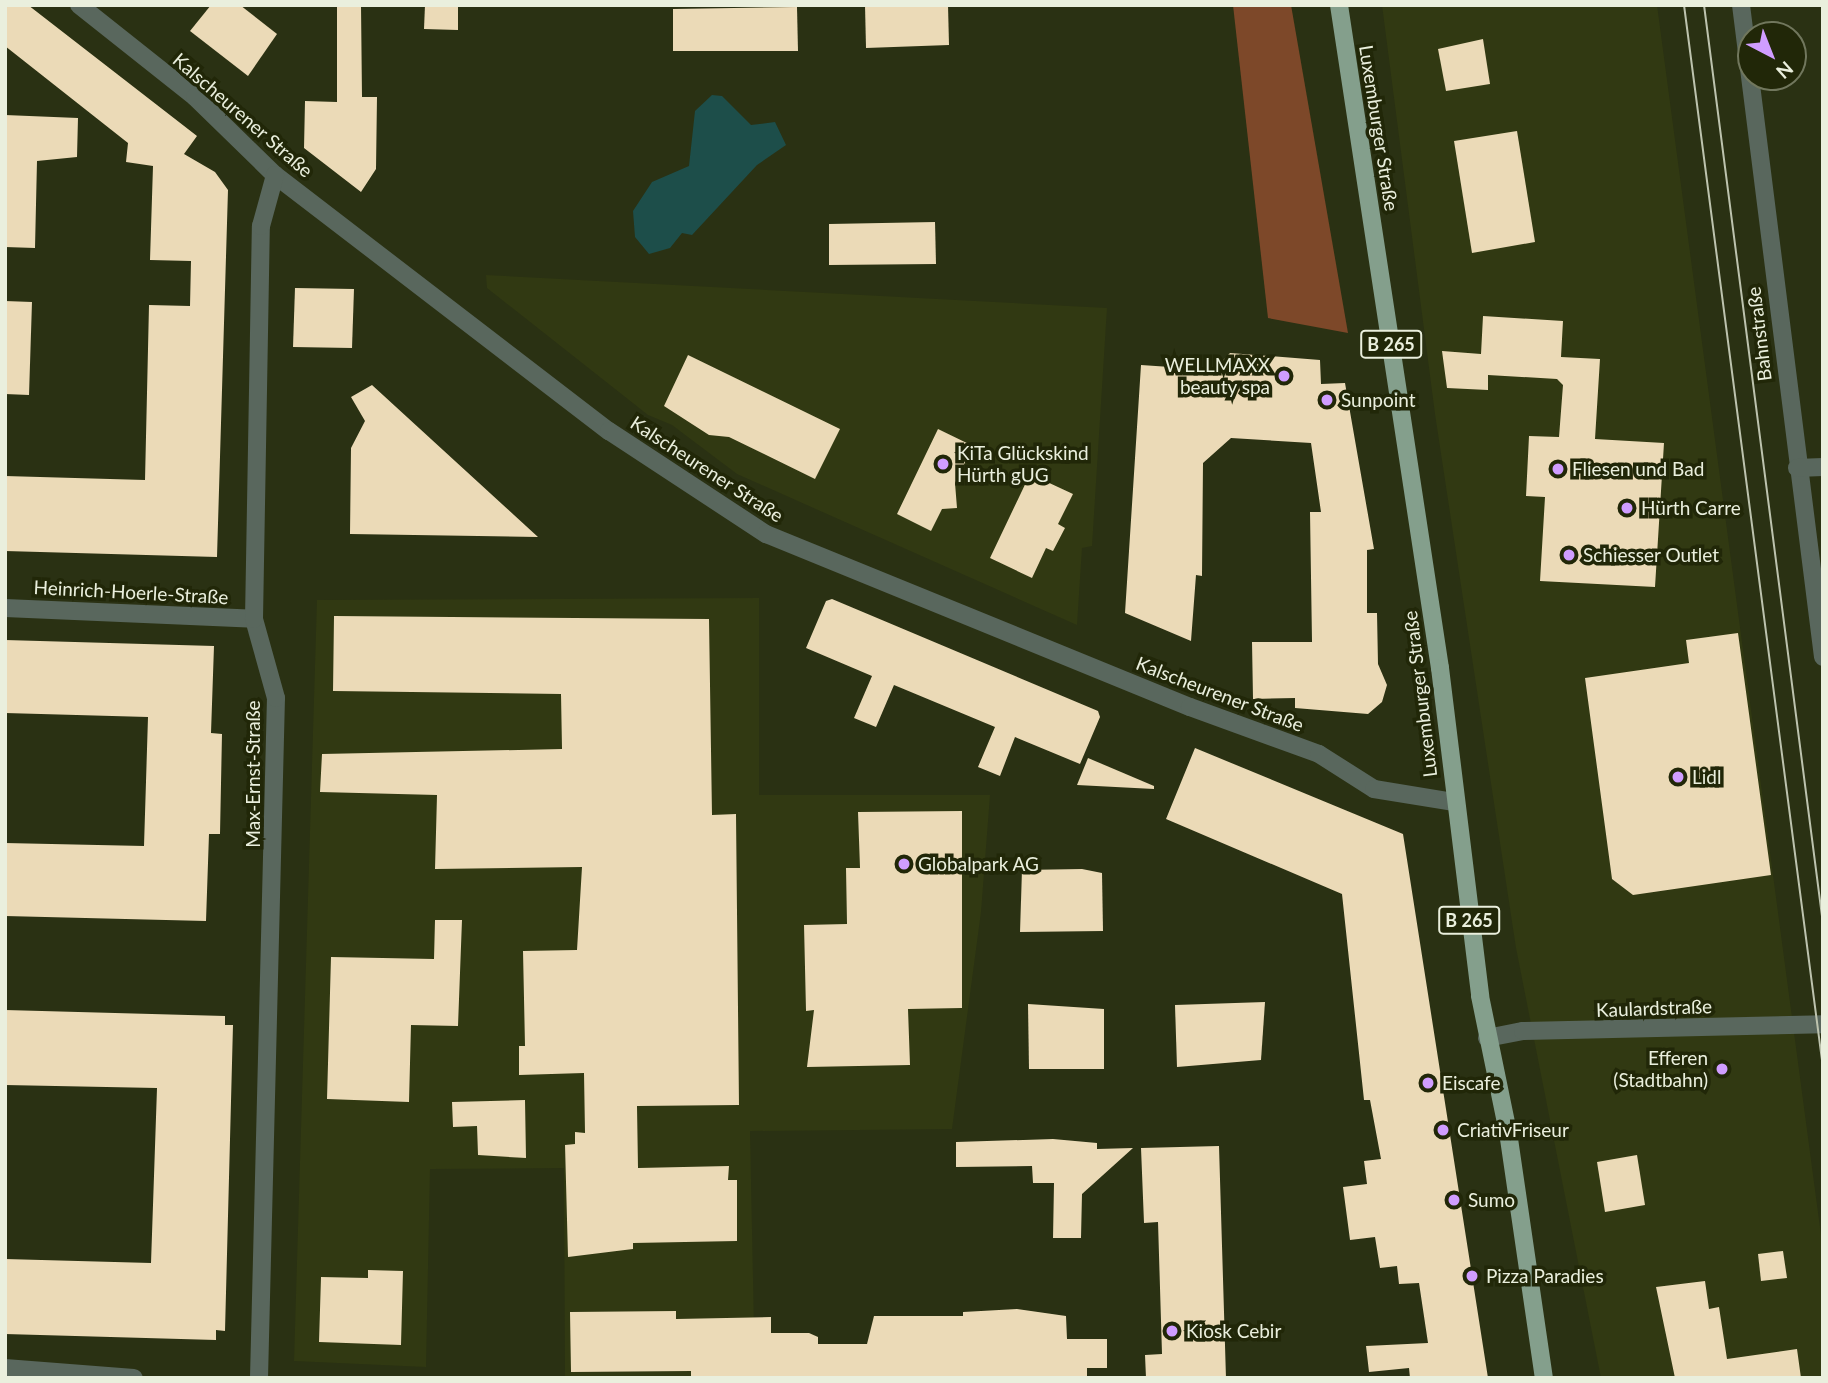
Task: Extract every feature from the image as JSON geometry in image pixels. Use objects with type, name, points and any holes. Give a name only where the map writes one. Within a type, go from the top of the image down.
[{"type":"main road","name":"Luxemburger Straße","points":[[1339,5],[1438,654],[1452,802],[1487,1038],[1508,1132],[1544,1378]]},
{"type":"street","name":"Kalscheurener Straße","points":[[79,5],[195,97],[275,175],[609,431],[766,534],[1189,707],[1319,754],[1374,789],[1452,802]]},
{"type":"street","name":"Bahnstraße","points":[[1741,5],[1797,468],[1823,657]]},
{"type":"street","name":"Max-Ernst-Straße","points":[[259,1378],[276,698],[254,619],[261,226],[275,175]]},
{"type":"street","points":[[1797,468],[1823,467]]},
{"type":"street","name":"Heinrich-Hoerle-Straße","points":[[5,608],[254,619]]},
{"type":"street","name":"Kaulardstraße","points":[[1487,1038],[1523,1031],[1823,1024]]},
{"type":"street","points":[[5,1368],[134,1378]]},
{"type":"shaded area","points":[[1233,5],[1291,5],[1348,333],[1268,318]]},
{"type":"shaded area","points":[[1382,5],[1657,5],[1823,1250],[1823,1378],[1601,1378],[1516,948],[1435,414]]},
{"type":"shaded area","points":[[486,275],[1107,308],[1092,546],[1082,548],[1077,625],[737,474],[672,425],[648,415],[487,288]]},
{"type":"shaded area","points":[[759,598],[759,795],[990,795],[981,912],[952,1129],[750,1131],[755,1378],[565,1378],[564,1168],[430,1169],[426,1367],[294,1361],[317,600]]},
{"type":"water","points":[[712,95],[722,96],[751,125],[775,122],[786,145],[757,165],[692,235],[682,233],[670,248],[649,254],[635,237],[633,211],[652,182],[689,166],[695,111]]},
{"type":"building","points":[[5,5],[28,5],[197,136],[184,154],[215,172],[228,190],[217,557],[5,551],[5,476],[145,480],[149,305],[190,306],[191,261],[150,260],[153,166],[126,162],[128,143],[5,46]]},
{"type":"building","points":[[211,5],[240,5],[277,34],[248,76],[190,31]]},
{"type":"building","points":[[337,5],[361,5],[362,97],[377,97],[376,169],[361,192],[304,148],[305,101],[337,102]]},
{"type":"building","points":[[425,5],[458,5],[458,30],[424,29]]},
{"type":"building","points":[[865,5],[948,5],[949,45],[866,48]]},
{"type":"building","points":[[797,7],[798,51],[673,51],[673,9]]},
{"type":"building","points":[[1483,39],[1490,84],[1446,91],[1438,49]]},
{"type":"building","points":[[5,115],[78,118],[77,157],[37,161],[35,248],[5,247]]},
{"type":"building","points":[[1517,131],[1535,242],[1472,253],[1454,141]]},
{"type":"building","points":[[935,222],[936,264],[829,265],[829,224]]},
{"type":"building","points":[[295,288],[354,289],[352,348],[293,347]]},
{"type":"building","points":[[5,301],[32,302],[29,395],[5,394]]},
{"type":"building","name":"Hürth Carre","points":[[1483,316],[1563,321],[1561,357],[1600,359],[1595,439],[1664,443],[1655,587],[1540,581],[1545,497],[1526,496],[1529,436],[1559,437],[1563,385],[1557,379],[1488,375],[1488,390],[1447,388],[1442,351],[1481,354]]},
{"type":"building","points":[[1230,353],[1320,360],[1321,384],[1345,383],[1374,549],[1367,550],[1367,613],[1377,613],[1378,664],[1387,685],[1382,702],[1368,714],[1295,708],[1295,698],[1253,699],[1252,642],[1312,642],[1310,512],[1321,512],[1311,443],[1231,438],[1203,463],[1202,576],[1196,575],[1191,641],[1125,613],[1141,365],[1214,370]]},
{"type":"building","points":[[688,355],[840,429],[815,479],[729,437],[709,435],[664,406]]},
{"type":"building","points":[[372,385],[538,537],[350,534],[351,448],[365,421],[351,397]]},
{"type":"building","name":"KiTa Glückskind Hürth gUG","points":[[938,429],[973,446],[955,483],[957,508],[942,509],[931,531],[897,514]]},
{"type":"building","points":[[1030,474],[1073,494],[1058,524],[1065,528],[1053,551],[1046,548],[1032,578],[990,558]]},
{"type":"building","points":[[832,599],[1098,711],[1100,717],[1080,764],[1015,737],[1000,776],[978,767],[995,727],[894,685],[876,727],[854,718],[872,676],[806,648],[826,601]]},
{"type":"building","points":[[334,616],[709,619],[712,815],[736,814],[739,1105],[637,1106],[638,1168],[729,1166],[728,1180],[737,1180],[737,1241],[633,1243],[633,1249],[568,1257],[565,1145],[575,1144],[575,1132],[585,1133],[584,1073],[519,1075],[519,1046],[525,1046],[523,951],[577,950],[582,867],[435,869],[437,795],[320,792],[322,754],[562,749],[561,694],[333,691]]},
{"type":"building","name":"Lidl","points":[[1738,633],[1771,875],[1633,895],[1612,879],[1585,678],[1689,663],[1686,640]]},
{"type":"building","points":[[5,640],[214,646],[211,733],[222,734],[220,834],[209,834],[206,921],[5,916],[5,843],[144,846],[148,717],[5,713]]},
{"type":"building","points":[[1195,748],[1403,834],[1488,1378],[1410,1378],[1409,1368],[1369,1372],[1366,1346],[1428,1343],[1419,1283],[1399,1284],[1397,1266],[1380,1268],[1375,1237],[1350,1240],[1343,1187],[1367,1184],[1364,1161],[1381,1159],[1370,1100],[1364,1100],[1342,894],[1166,819]]},
{"type":"building","points":[[1088,758],[1154,786],[1154,789],[1077,785]]},
{"type":"building","points":[[962,811],[962,1008],[908,1009],[910,1065],[807,1067],[814,1010],[806,1011],[804,925],[847,924],[846,868],[860,868],[858,812]]},
{"type":"building","points":[[1082,869],[1102,873],[1103,931],[1020,932],[1022,870]]},
{"type":"building","points":[[435,920],[462,920],[458,1026],[411,1025],[409,1102],[327,1099],[331,957],[434,959]]},
{"type":"building","points":[[1265,1002],[1261,1060],[1177,1067],[1175,1005]]},
{"type":"building","points":[[1028,1004],[1104,1009],[1104,1069],[1029,1069]]},
{"type":"building","points":[[5,1010],[225,1016],[225,1025],[233,1025],[225,1331],[216,1330],[216,1340],[5,1334],[5,1259],[151,1263],[157,1088],[5,1085]]},
{"type":"building","points":[[525,1100],[526,1158],[478,1155],[477,1126],[453,1127],[452,1102]]},
{"type":"building","points":[[1053,1139],[1097,1143],[1097,1149],[1133,1148],[1082,1194],[1081,1238],[1053,1238],[1054,1183],[1033,1183],[1032,1166],[956,1167],[956,1142]]},
{"type":"building","points":[[1219,1146],[1226,1378],[1146,1378],[1145,1355],[1162,1354],[1158,1222],[1144,1223],[1141,1148]]},
{"type":"building","points":[[1637,1155],[1645,1205],[1605,1212],[1597,1162]]},
{"type":"building","points":[[1783,1251],[1787,1278],[1761,1281],[1758,1254]]},
{"type":"building","points":[[368,1270],[403,1271],[401,1345],[319,1342],[321,1277],[368,1278]]},
{"type":"building","points":[[1705,1281],[1709,1309],[1719,1307],[1727,1359],[1797,1349],[1801,1378],[1675,1378],[1656,1287]]},
{"type":"building","points":[[1017,1309],[1066,1316],[1067,1339],[1107,1339],[1107,1368],[1087,1368],[1087,1378],[691,1378],[691,1371],[571,1372],[570,1312],[676,1311],[676,1319],[771,1317],[771,1333],[809,1333],[818,1337],[818,1344],[867,1344],[874,1316],[963,1316],[963,1312]]},
{"type":"tram line","points":[[1684,5],[1823,1068]]},
{"type":"tram line","points":[[1704,5],[1823,924]]},
{"type":"place","name":"WELLMAXX beauty spa","points":[[1284,376]]},
{"type":"place","name":"Sunpoint","points":[[1327,400]]},
{"type":"place","name":"KiTa Glückskind Hürth gUG","points":[[943,464]]},
{"type":"place","name":"Fliesen und Bad","points":[[1558,469]]},
{"type":"place","name":"Hürth Carre","points":[[1627,508]]},
{"type":"place","name":"Schiesser Outlet","points":[[1569,555]]},
{"type":"place","name":"Lidl","points":[[1678,777]]},
{"type":"place","name":"Globalpark AG","points":[[904,864]]},
{"type":"place","name":"Efferen (Stadtbahn)","points":[[1722,1069]]},
{"type":"place","name":"Eiscafe","points":[[1428,1083]]},
{"type":"place","name":"CriativFriseur","points":[[1443,1130]]},
{"type":"place","name":"Sumo","points":[[1454,1200]]},
{"type":"place","name":"Pizza Paradies","points":[[1472,1276]]},
{"type":"place","name":"Kiosk Cebir","points":[[1172,1331]]}]
